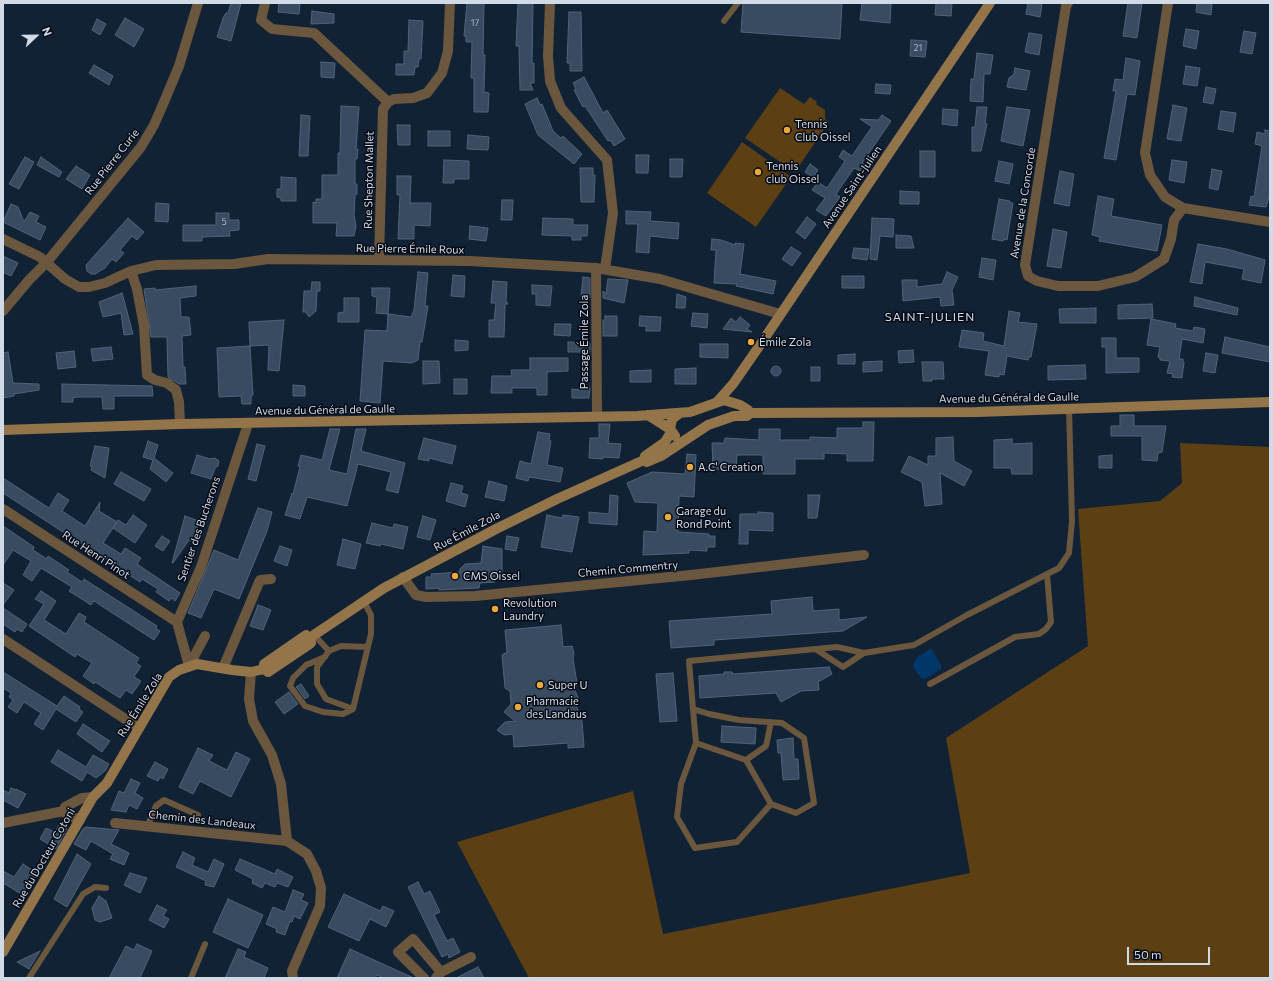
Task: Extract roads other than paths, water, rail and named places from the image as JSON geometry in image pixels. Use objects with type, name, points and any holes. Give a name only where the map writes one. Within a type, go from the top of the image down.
[{"type":"main road","name":"Avenue Saint-Julien","points":[[717,402],[733,384],[990,3]]},
{"type":"main road","points":[[733,384],[735,404],[737,407],[734,416]]},
{"type":"main road","name":"Avenue du Général de Gaulle","points":[[3,430],[180,424],[248,424],[648,415],[680,413],[702,409],[717,402],[729,400],[748,410],[750,413]]},
{"type":"main road","name":"Avenue du Général de Gaulle","points":[[685,439],[708,425],[734,416],[747,416],[750,413],[977,412],[1270,402]]},
{"type":"main road","points":[[670,431],[672,419],[680,413]]},
{"type":"main road","points":[[648,415],[676,437],[685,439]]},
{"type":"main road","name":"Rue Émile Zola","points":[[644,460],[645,456],[665,442],[670,431]]},
{"type":"main road","name":"Rue Émile Zola","points":[[93,797],[107,783],[169,677],[189,666],[205,664],[251,672],[264,669],[264,664],[306,635],[312,636],[363,600],[403,577],[498,528],[644,460],[647,462],[661,456],[685,439]]},
{"type":"main road","name":"Rue du Docteur Cotoni","points":[[3,952],[93,797]]},
{"type":"street","name":"Rue Pierre Curie","points":[[3,311],[29,280],[47,262],[141,147],[154,125],[179,66],[198,3]]},
{"type":"street","points":[[265,3],[261,20],[272,29],[314,33],[388,102],[394,99],[413,98],[427,93],[442,73],[448,50],[450,3]]},
{"type":"street","name":"Passage Émile Zola","points":[[550,3],[548,56],[550,81],[561,108],[607,160],[613,213],[600,269],[597,416]]},
{"type":"street","name":"Avenue de la Concorde","points":[[1068,3],[1066,6],[1025,266],[1028,276],[1037,281],[1058,286],[1098,286],[1135,277],[1164,259],[1171,240],[1174,220],[1183,208]]},
{"type":"street","points":[[1168,3],[1145,153],[1150,175],[1165,197],[1183,208],[1270,222]]},
{"type":"street","name":"Rue Shepton Mallet","points":[[379,260],[383,109],[388,102]]},
{"type":"street","name":"Rue Pierre Émile Roux","points":[[3,239],[40,256],[65,279],[79,286],[89,287],[106,283],[131,271],[156,265],[234,264],[268,259],[469,261],[600,269],[660,279],[780,314]]},
{"type":"street","points":[[131,271],[137,289],[144,326],[147,375],[155,380],[167,383],[176,390],[179,402],[180,424]]},
{"type":"street","name":"Sentier des Bucherons","points":[[177,622],[201,566],[248,424]]},
{"type":"street","name":"Rue Henri Pinot","points":[[3,509],[177,622]]},
{"type":"street","name":"Chemin Commentry","points":[[403,577],[416,595],[426,597],[475,596],[691,575],[864,555]]},
{"type":"street","points":[[223,668],[260,580],[271,579]]},
{"type":"street","points":[[177,622],[189,666]]},
{"type":"street","points":[[189,666],[204,636]]},
{"type":"street","points":[[3,639],[139,728]]},
{"type":"street","points":[[251,672],[249,698],[253,721],[272,755],[281,784],[287,841],[307,854],[316,871],[321,888],[320,906],[292,971],[294,978]]},
{"type":"street","name":"Rue Émile Zola","points":[[3,823],[64,811],[65,807],[82,798],[93,797]]},
{"type":"street","points":[[64,811],[67,815],[80,820]]},
{"type":"street","name":"Chemin des Landeaux","points":[[115,823],[287,841]]},
{"type":"street","points":[[424,978],[398,952],[413,938],[438,975],[471,957]]},
{"type":"lane","points":[[724,21],[738,3]]},
{"type":"lane","points":[[771,804],[737,842],[695,848],[678,817],[681,784],[696,743],[689,661],[837,647],[864,653],[914,645],[967,615],[1059,568],[1069,553],[1072,521],[1068,408]]},
{"type":"lane","points":[[930,684],[1015,637],[1039,634],[1046,630],[1051,622],[1048,574]]},
{"type":"lane","points":[[363,600],[371,615],[371,634],[368,647],[352,709],[343,714],[323,712],[305,706],[290,686],[293,678],[306,665],[341,646],[368,647]]},
{"type":"lane","points":[[312,636],[327,654]]},
{"type":"lane","points":[[817,650],[843,667],[864,653]]},
{"type":"lane","points":[[327,654],[317,667],[317,684],[326,700],[352,709]]},
{"type":"lane","points":[[693,709],[739,720],[782,723],[804,738],[814,803],[796,813],[771,804],[746,760],[696,743]]},
{"type":"lane","points":[[746,760],[766,746],[771,722]]},
{"type":"lane","points":[[147,827],[156,806],[164,800],[198,815]]},
{"type":"lane","points":[[29,978],[83,894],[95,887],[106,888]]},
{"type":"lane","points":[[190,978],[205,944]]},
{"type":"water","points":[[931,648],[941,665],[941,669],[925,679],[921,678],[913,667],[914,663],[916,658]]},
{"type":"place","name":"Tennis Club Oissel","points":[[787,130]]},
{"type":"place","name":"Tennis club Oissel","points":[[758,172]]},
{"type":"place","name":"Émile Zola","points":[[751,342]]},
{"type":"place","name":"A.C' Creation","points":[[690,467]]},
{"type":"place","name":"Garage du Rond Point","points":[[668,517]]},
{"type":"place","name":"CMS Oissel","points":[[455,576]]},
{"type":"place","name":"Revolution Laundry","points":[[495,609]]},
{"type":"place","name":"Super U","points":[[540,685]]},
{"type":"place","name":"Pharmacie des Landaus","points":[[518,707]]},
{"type":"district","name":"SAINT-JULIEN","points":[[930,317]]}]
